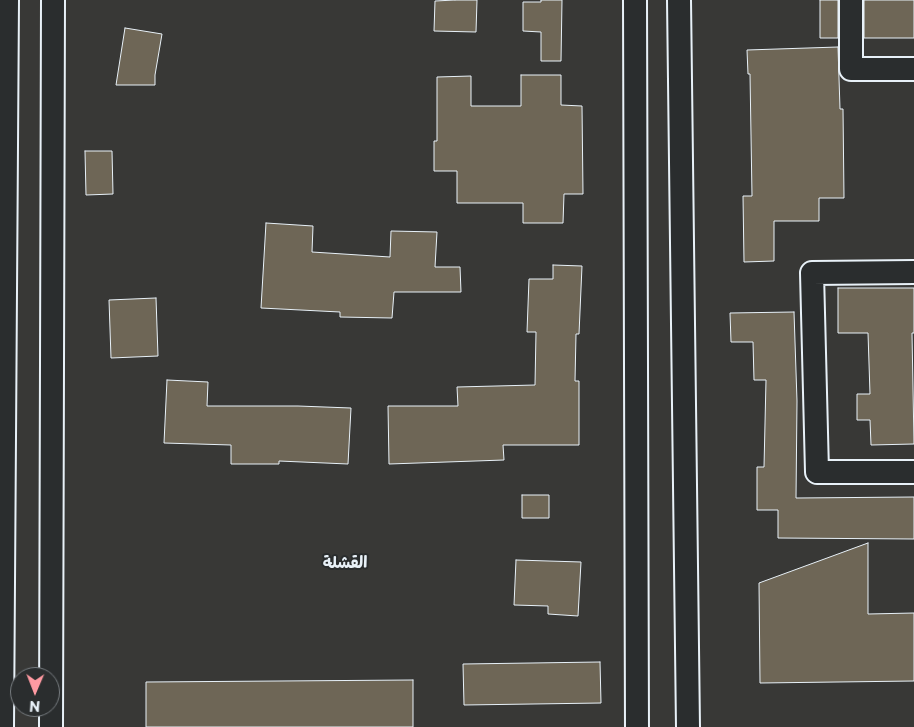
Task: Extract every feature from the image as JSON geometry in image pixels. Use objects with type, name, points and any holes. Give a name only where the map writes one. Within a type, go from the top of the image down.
[{"type":"street","points":[[2,727],[7,0]]},
{"type":"street","points":[[51,727],[53,0]]},
{"type":"street","points":[[635,0],[637,727]]},
{"type":"street","points":[[678,0],[688,727]]},
{"type":"street","points":[[851,0],[851,69],[914,68]]},
{"type":"street","points":[[914,272],[812,273],[817,472],[914,472]]},
{"type":"building","points":[[477,0],[476,32],[434,31],[435,1]]},
{"type":"building","points":[[541,0],[562,0],[561,61],[541,61],[541,32],[523,31],[523,2],[541,2]]},
{"type":"building","points":[[820,0],[838,0],[838,38],[820,38]]},
{"type":"building","points":[[864,0],[914,0],[914,38],[864,38]]},
{"type":"building","points":[[125,28],[162,34],[155,85],[116,85]]},
{"type":"building","points":[[838,47],[840,109],[843,109],[844,198],[819,198],[819,221],[774,221],[774,261],[744,262],[743,196],[752,196],[750,74],[748,74],[747,50]]},
{"type":"building","points":[[521,75],[561,75],[561,105],[582,106],[583,194],[564,194],[563,223],[523,223],[523,203],[457,203],[457,171],[434,171],[434,141],[437,141],[437,77],[471,76],[471,106],[521,106]]},
{"type":"building","points":[[85,151],[112,151],[113,194],[86,195]]},
{"type":"building","points":[[266,223],[313,226],[312,252],[390,257],[391,231],[437,232],[435,267],[460,267],[461,292],[394,292],[392,318],[340,317],[340,312],[261,308]]},
{"type":"building","points":[[553,265],[582,266],[579,334],[576,334],[575,381],[579,381],[579,445],[503,445],[504,460],[389,464],[388,406],[458,406],[457,387],[535,385],[536,332],[527,332],[529,279],[553,279]]},
{"type":"building","points":[[838,288],[914,288],[914,333],[912,333],[914,444],[871,445],[870,420],[857,420],[857,394],[870,394],[868,333],[838,333]]},
{"type":"building","points":[[156,298],[158,356],[111,358],[109,300]]},
{"type":"building","points":[[794,312],[797,401],[796,498],[914,497],[914,539],[778,538],[778,510],[757,510],[757,467],[764,467],[766,380],[754,380],[753,342],[731,342],[730,313]]},
{"type":"building","points":[[167,380],[208,382],[207,406],[351,408],[348,464],[279,461],[279,464],[231,464],[231,445],[164,443]]},
{"type":"building","points":[[522,495],[549,495],[549,518],[522,518]]},
{"type":"building","points":[[868,543],[868,614],[914,613],[914,681],[760,683],[759,583]]},
{"type":"building","points":[[516,560],[581,562],[578,616],[548,614],[548,606],[514,605]]},
{"type":"building","points":[[600,662],[601,703],[464,705],[463,664]]},
{"type":"building","points":[[413,680],[413,727],[146,727],[146,682]]},
{"type":"district","name":"القشلة","points":[[345,564]]}]
